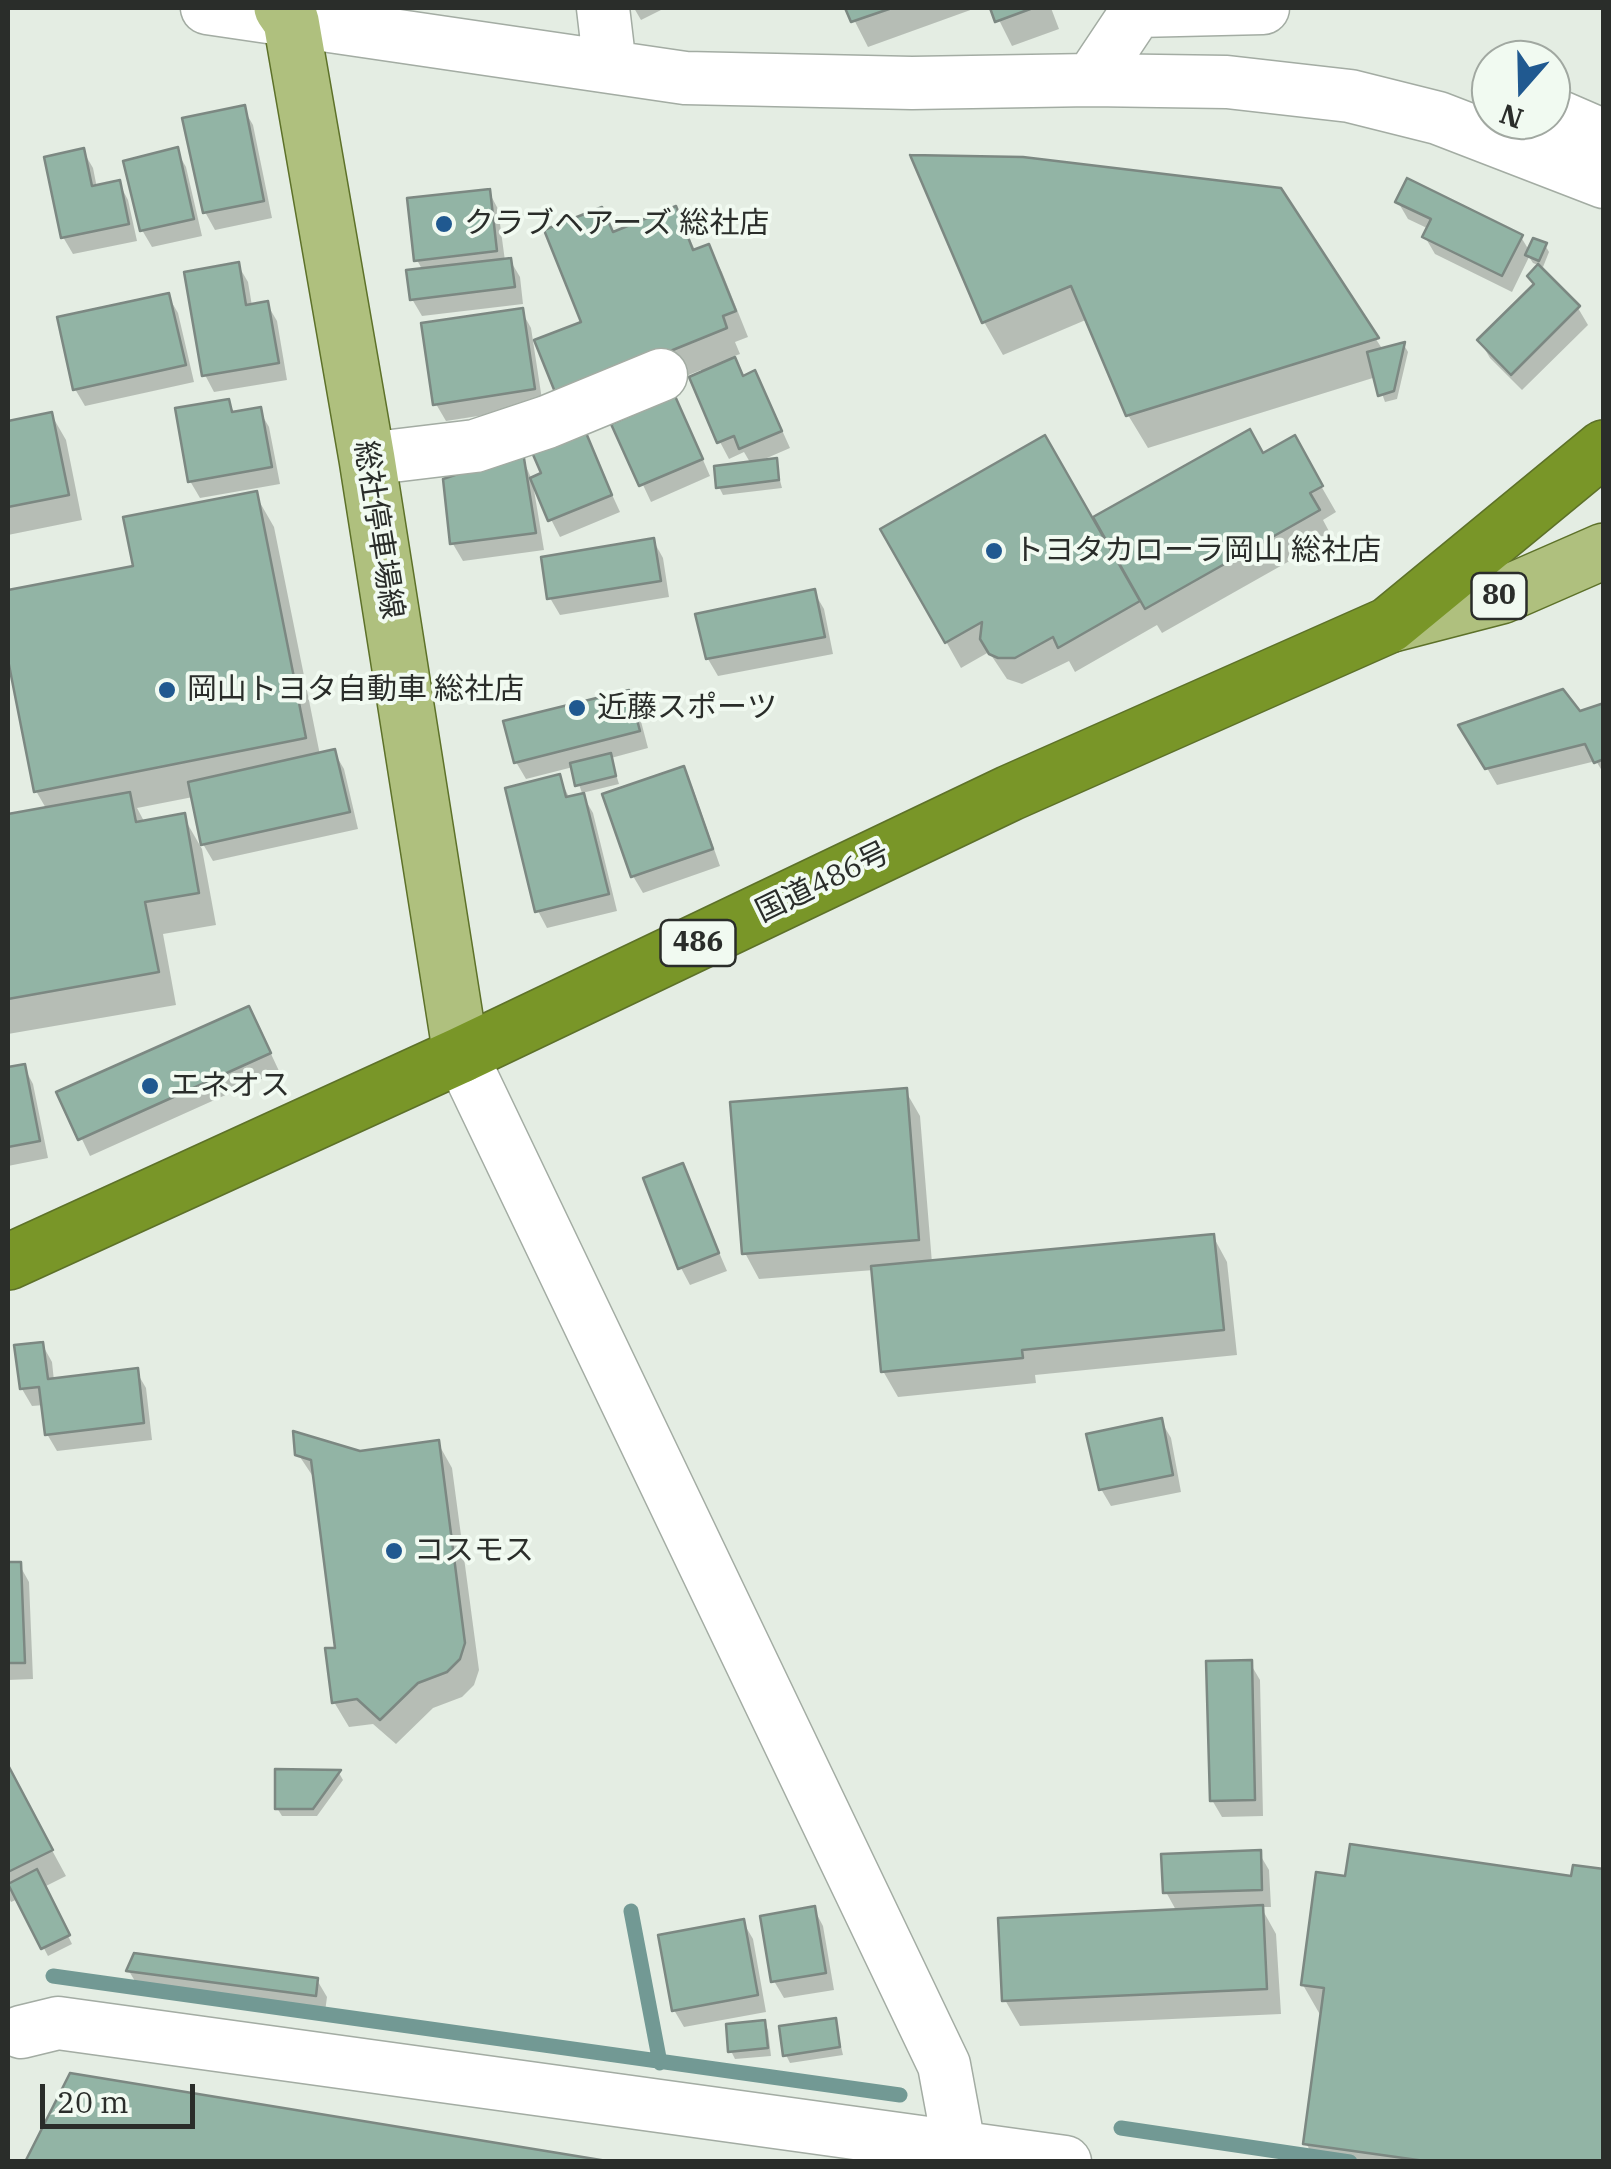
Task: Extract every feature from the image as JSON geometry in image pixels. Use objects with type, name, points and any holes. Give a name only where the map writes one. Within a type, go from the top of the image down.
[{"type":"highway","name":"国道486号","points":[[8,1262],[461,1055],[1010,793],[1389,625],[1604,448]]},
{"type":"main road","name":"総社停車場線","points":[[287,14],[367,459],[461,1055]]},
{"type":"main road","name":"80","points":[[1389,625],[1501,596],[1604,551]]},
{"type":"street","points":[[207,8],[287,14],[610,67],[704,78],[1226,82],[1330,93],[1438,118],[1599,172]]},
{"type":"street","points":[[603,8],[610,67]]},
{"type":"street","points":[[1091,80],[1137,12],[1263,8]]},
{"type":"street","points":[[1438,118],[1471,107]]},
{"type":"street","points":[[1571,138],[1599,172]]},
{"type":"street","points":[[367,459],[475,446],[547,422],[661,374]]},
{"type":"street","points":[[1552,494],[1578,448],[1604,418]]},
{"type":"street","points":[[461,1055],[944,2065],[957,2154]]},
{"type":"street","points":[[12,2040],[58,2024],[957,2154],[1065,2162]]},
{"type":"building","points":[[845,8],[892,8],[851,22]]},
{"type":"building","points":[[990,8],[1033,8],[995,22]]},
{"type":"building","points":[[245,105],[264,201],[203,213],[182,118]]},
{"type":"building","points":[[178,147],[194,219],[140,231],[123,161]]},
{"type":"building","points":[[84,148],[92,186],[120,180],[129,224],[61,238],[44,157]]},
{"type":"building","points":[[910,155],[1023,157],[1281,188],[1379,338],[1126,416],[1071,286],[982,323]]},
{"type":"building","points":[[1407,178],[1523,235],[1502,276],[1422,237],[1431,219],[1395,202]]},
{"type":"building","points":[[490,189],[497,251],[414,261],[407,198]]},
{"type":"building","points":[[676,206],[693,250],[709,244],[736,311],[723,316],[727,328],[557,397],[534,340],[581,322],[544,230],[602,207],[613,232]]},
{"type":"building","points":[[1533,238],[1547,243],[1539,261],[1525,255]]},
{"type":"building","points":[[511,258],[515,287],[410,300],[406,270]]},
{"type":"building","points":[[239,262],[246,305],[268,301],[279,363],[202,376],[184,272]]},
{"type":"building","points":[[1538,264],[1580,306],[1511,375],[1477,340],[1534,284],[1527,276]]},
{"type":"building","points":[[169,293],[186,365],[73,390],[57,317]]},
{"type":"building","points":[[523,308],[535,389],[433,405],[421,323]]},
{"type":"building","points":[[1405,342],[1394,391],[1378,396],[1367,352]]},
{"type":"building","points":[[735,357],[743,376],[755,370],[782,431],[739,449],[734,436],[717,443],[689,377]]},
{"type":"building","points":[[675,396],[703,459],[639,486],[611,424]]},
{"type":"building","points":[[229,399],[232,412],[261,407],[272,467],[188,482],[175,408]]},
{"type":"building","points":[[52,412],[69,495],[8,507],[8,421]]},
{"type":"building","points":[[584,428],[612,495],[548,521],[530,478],[541,473],[531,450]]},
{"type":"building","points":[[1250,429],[1263,453],[1295,435],[1323,486],[1310,493],[1320,510],[1145,609],[1093,517]]},
{"type":"building","points":[[1045,435],[1140,601],[1058,648],[1053,637],[1015,658],[989,654],[980,639],[982,622],[945,643],[880,529]]},
{"type":"building","points":[[523,452],[536,533],[450,544],[443,479]]},
{"type":"building","points":[[777,458],[779,480],[716,488],[714,466]]},
{"type":"building","points":[[257,491],[306,738],[34,792],[8,660],[8,590],[133,566],[123,517]]},
{"type":"building","points":[[654,538],[661,581],[547,599],[541,557]]},
{"type":"building","points":[[815,589],[825,637],[706,659],[695,614]]},
{"type":"building","points":[[1563,689],[1580,711],[1604,703],[1604,759],[1594,763],[1585,744],[1485,769],[1458,725]]},
{"type":"building","points":[[629,690],[640,731],[514,763],[503,721]]},
{"type":"building","points":[[335,749],[350,812],[201,845],[188,782]]},
{"type":"building","points":[[611,753],[616,776],[575,786],[570,763]]},
{"type":"building","points":[[684,766],[713,849],[631,877],[602,794]]},
{"type":"building","points":[[560,774],[566,797],[584,793],[609,894],[535,912],[505,788]]},
{"type":"building","points":[[130,792],[136,822],[185,813],[199,893],[145,902],[159,972],[8,999],[8,814]]},
{"type":"building","points":[[249,1006],[271,1053],[78,1140],[56,1092]]},
{"type":"building","points":[[25,1064],[40,1141],[8,1147],[8,1067]]},
{"type":"building","points":[[907,1088],[919,1240],[742,1254],[730,1102]]},
{"type":"building","points":[[683,1163],[719,1253],[678,1269],[643,1178]]},
{"type":"building","points":[[1214,1234],[1224,1330],[1022,1350],[1023,1358],[881,1372],[871,1266]]},
{"type":"building","points":[[43,1342],[48,1379],[138,1368],[144,1423],[45,1435],[39,1387],[20,1389],[14,1345]]},
{"type":"building","points":[[1162,1418],[1173,1475],[1099,1490],[1086,1434]]},
{"type":"building","points":[[293,1431],[360,1451],[439,1440],[465,1643],[460,1659],[447,1672],[418,1683],[380,1720],[357,1699],[332,1703],[325,1648],[335,1648],[311,1460],[295,1455]]},
{"type":"building","points":[[8,1562],[21,1562],[25,1663],[8,1663]]},
{"type":"building","points":[[1252,1660],[1255,1800],[1210,1801],[1206,1661]]},
{"type":"building","points":[[8,1765],[53,1850],[8,1872]]},
{"type":"building","points":[[275,1769],[341,1770],[313,1809],[275,1809]]},
{"type":"building","points":[[1350,1844],[1571,1876],[1573,1865],[1604,1869],[1604,2162],[1432,2162],[1303,2144],[1324,1988],[1301,1985],[1316,1872],[1345,1876]]},
{"type":"building","points":[[1261,1850],[1262,1890],[1163,1893],[1161,1854]]},
{"type":"building","points":[[37,1869],[70,1935],[41,1949],[8,1884]]},
{"type":"building","points":[[1263,1905],[1267,1989],[1002,2001],[998,1918]]},
{"type":"building","points":[[815,1906],[826,1973],[771,1982],[760,1916]]},
{"type":"building","points":[[744,1919],[758,1995],[672,2011],[658,1935]]},
{"type":"building","points":[[134,1953],[318,1978],[316,1996],[126,1971]]},
{"type":"building","points":[[836,2018],[840,2047],[783,2056],[779,2026]]},
{"type":"building","points":[[765,2020],[768,2048],[728,2052],[726,2024]]},
{"type":"building","points":[[70,2073],[613,2162],[25,2162]]},
{"type":"waterway","points":[[631,1911],[660,2063]]},
{"type":"waterway","points":[[53,1976],[900,2095]]},
{"type":"waterway","points":[[1121,2128],[1350,2162]]},
{"type":"place","name":"クラブヘアーズ 総社店","points":[[444,224]]},
{"type":"place","name":"トヨタカローラ岡山 総社店","points":[[994,551]]},
{"type":"place","name":"岡山トヨタ自動車 総社店","points":[[167,690]]},
{"type":"place","name":"近藤スポーツ","points":[[577,708]]},
{"type":"place","name":"エネオス","points":[[150,1086]]},
{"type":"place","name":"コスモス","points":[[394,1551]]}]
